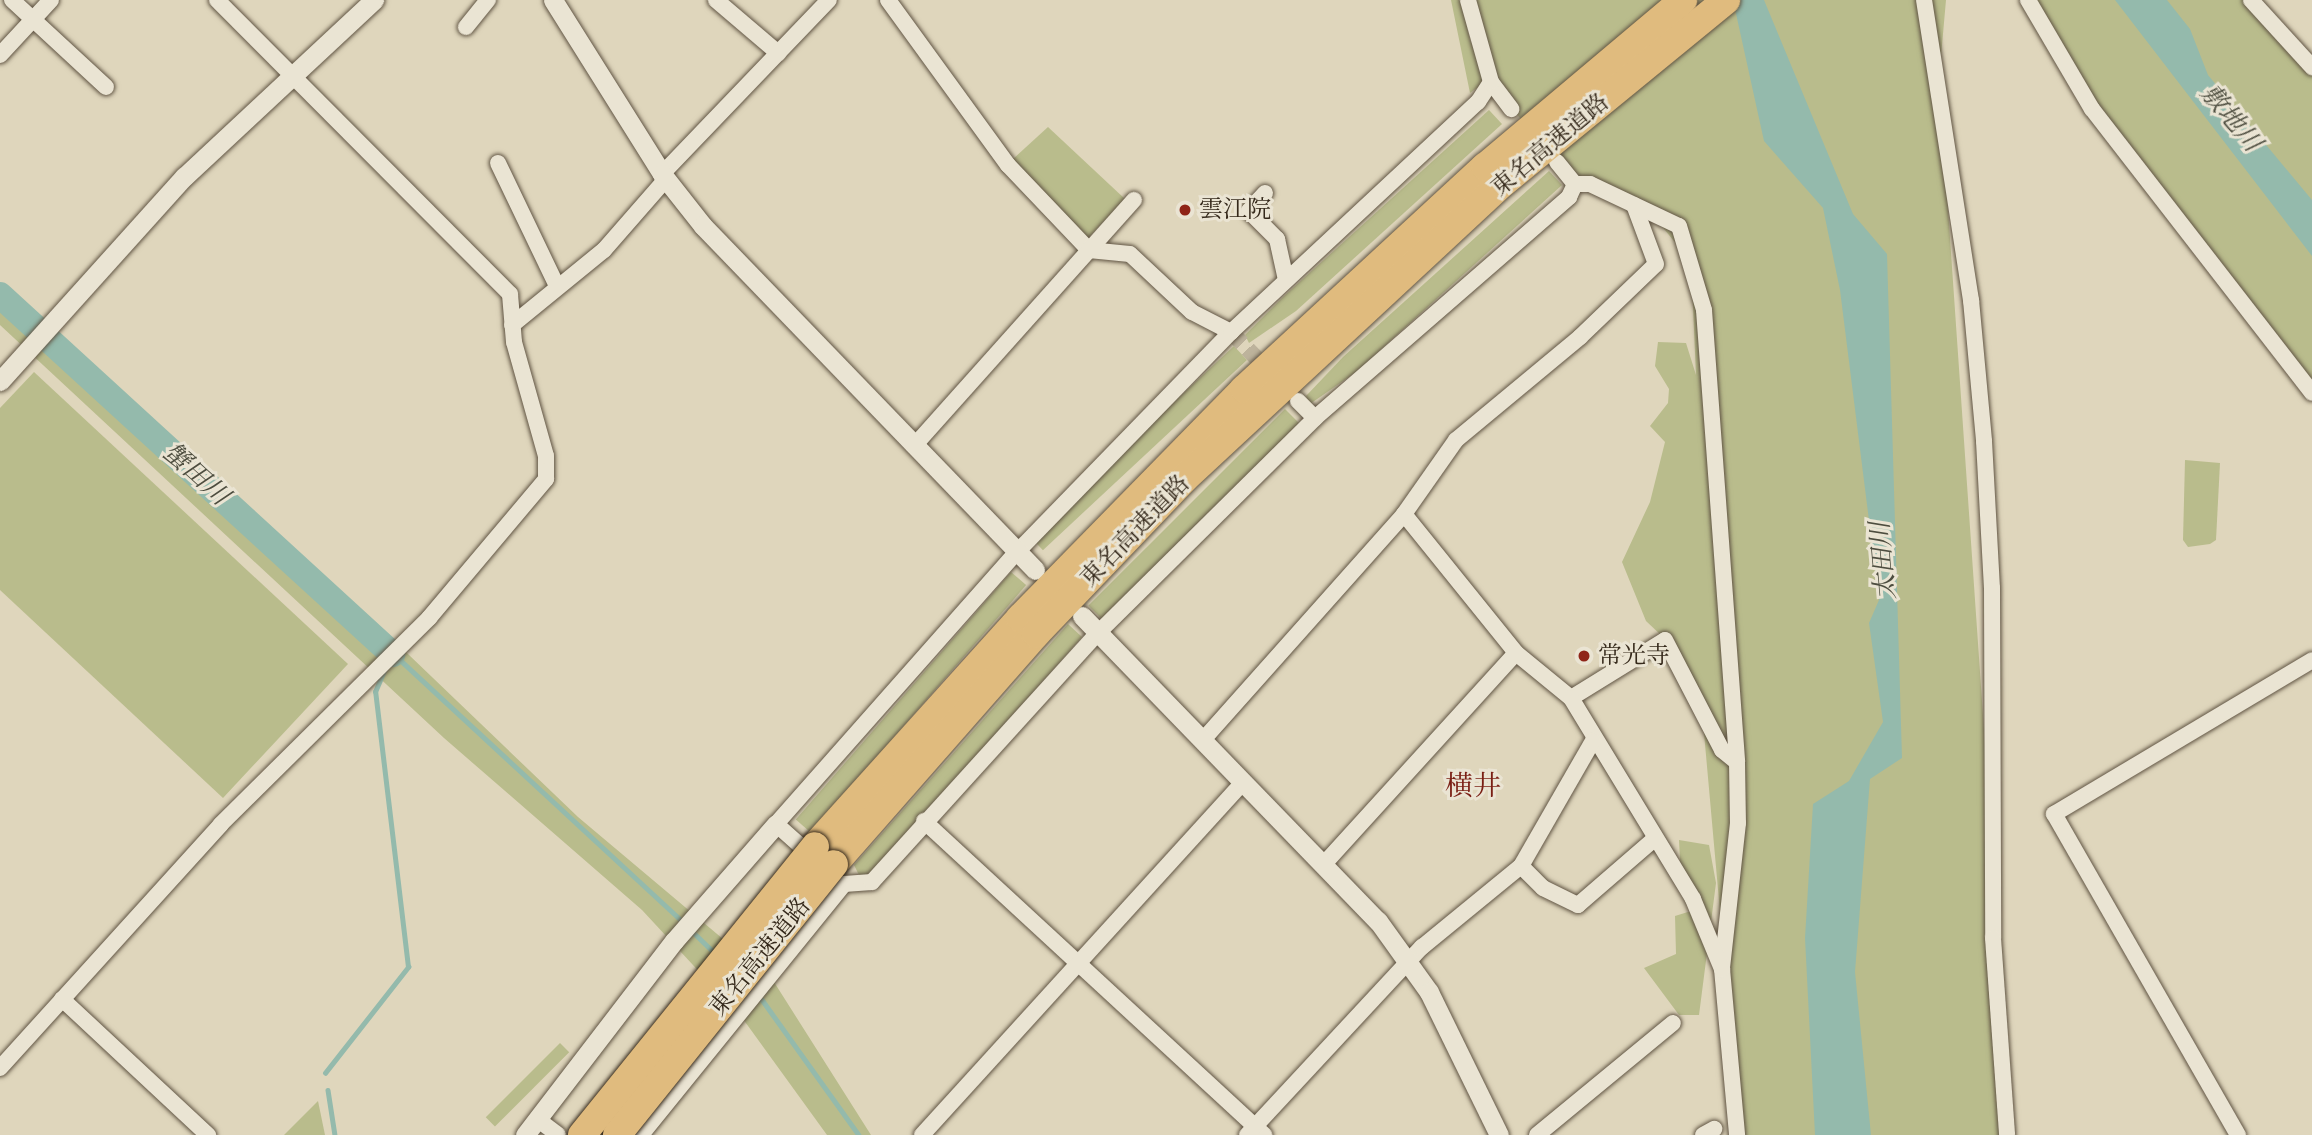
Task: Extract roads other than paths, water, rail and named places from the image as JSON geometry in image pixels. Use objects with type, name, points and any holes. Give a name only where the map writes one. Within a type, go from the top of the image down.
[{"type":"highway","name":"東名高速道路","points":[[617,1135],[831,864],[1020,618],[1244,389],[1632,41],[1683,0]]},
{"type":"highway","name":"東名高速道路","points":[[582,1135],[831,864],[1036,634],[1183,480],[1504,183],[1726,0]]},
{"type":"street","points":[[12,0],[106,86]]},
{"type":"street","points":[[0,55],[51,0]]},
{"type":"street","points":[[0,1068],[221,824],[429,618],[546,479],[546,456],[512,325],[510,294],[217,0]]},
{"type":"street","points":[[0,381],[184,177],[374,0]]},
{"type":"street","points":[[466,27],[488,0]]},
{"type":"street","points":[[553,0],[664,176],[740,268],[1035,570]]},
{"type":"street","points":[[716,0],[778,53]]},
{"type":"street","points":[[512,325],[628,227],[664,176],[829,0]]},
{"type":"street","points":[[888,0],[1008,165],[1089,250],[1130,254],[1192,312],[1231,332]]},
{"type":"street","points":[[1468,0],[1491,82],[1511,109]]},
{"type":"street","points":[[1924,0],[1969,287],[1984,441],[1992,602],[1993,938],[2007,1135]]},
{"type":"street","points":[[2028,0],[2092,109],[2312,393]]},
{"type":"street","points":[[2251,0],[2312,67]]},
{"type":"street","points":[[558,1135],[531,1127],[674,941],[1017,552],[1231,332],[1478,102],[1491,82]]},
{"type":"street","points":[[1557,162],[1575,184],[1634,205],[1679,226],[1704,310],[1737,762],[1738,823],[1722,969],[1737,1135]]},
{"type":"street","points":[[498,163],[556,286]]},
{"type":"street","points":[[776,824],[831,864],[872,881],[1098,633],[1315,418],[1569,197],[1575,184]]},
{"type":"street","points":[[1265,193],[1250,211],[1277,239],[1286,281]]},
{"type":"street","points":[[914,446],[1134,200]]},
{"type":"street","points":[[1202,741],[1404,514],[1456,440],[1580,337],[1656,264],[1634,205]]},
{"type":"street","points":[[1297,401],[1315,418]]},
{"type":"street","points":[[1404,514],[1516,653],[1571,698],[1593,741],[1653,840],[1693,899],[1722,969]]},
{"type":"street","points":[[1082,616],[1324,864],[1409,961],[1499,1135]]},
{"type":"street","points":[[1571,698],[1665,640],[1722,750],[1737,762]]},
{"type":"street","points":[[1324,864],[1516,653]]},
{"type":"street","points":[[2238,1135],[2054,814],[2312,660]]},
{"type":"street","points":[[925,821],[1256,1132],[1409,961],[1521,866],[1593,741]]},
{"type":"street","points":[[922,1135],[1243,782]]},
{"type":"street","points":[[1521,866],[1543,888],[1578,905],[1653,840]]},
{"type":"street","points":[[641,1135],[761,983],[831,864]]},
{"type":"street","points":[[62,999],[208,1135]]},
{"type":"street","points":[[1537,1135],[1674,1023]]},
{"type":"street","points":[[1715,1133],[1733,1099]]},
{"type":"water","name":"太田川","points":[[1733,0],[1764,0],[1853,214],[1887,254],[1902,758],[1870,779],[1855,972],[1871,1135],[1815,1135],[1805,938],[1813,804],[1849,781],[1883,722],[1869,623],[1879,600],[1840,290],[1823,208],[1764,141]]},
{"type":"water","name":"敷地川","points":[[2115,0],[2167,0],[2190,29],[2208,75],[2312,200],[2312,256]]},
{"type":"waterway","name":"蟹田川","points":[[0,295],[392,654]]},
{"type":"waterway","points":[[397,657],[683,922]]},
{"type":"waterway","points":[[325,1073],[408,967],[375,692],[385,669]]},
{"type":"waterway","points":[[692,931],[716,954]]},
{"type":"waterway","points":[[758,994],[859,1135]]},
{"type":"waterway","points":[[328,1090],[335,1135]]},
{"type":"tunnel","points":[[1231,332],[1271,373]]},
{"type":"place","name":"雲江院","points":[[1185,210]]},
{"type":"place","name":"常光寺","points":[[1584,656]]},
{"type":"district","name":"横井","points":[[1473,786]]}]
